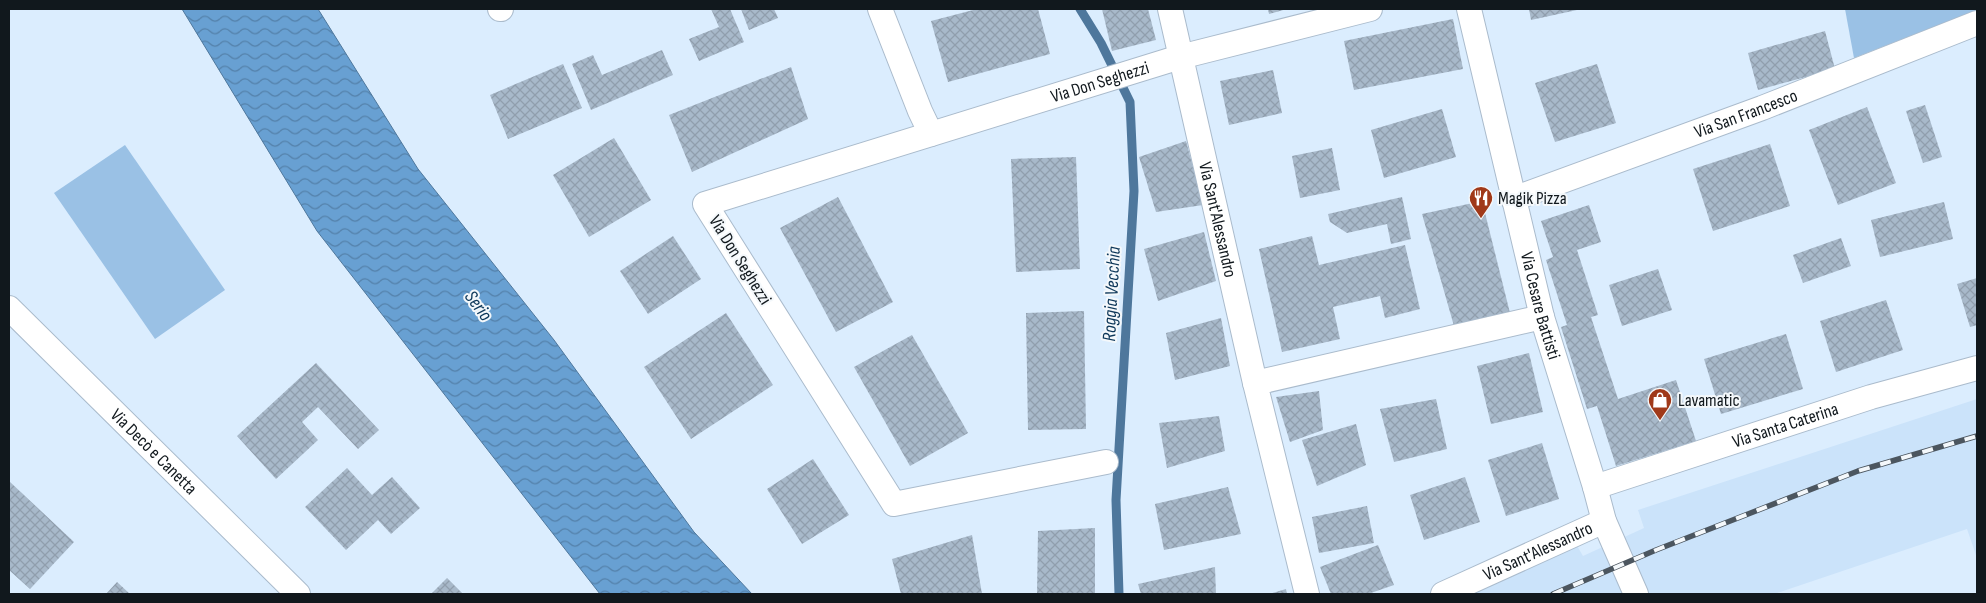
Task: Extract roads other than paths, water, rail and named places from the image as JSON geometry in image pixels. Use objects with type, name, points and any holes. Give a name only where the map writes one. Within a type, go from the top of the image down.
[{"type":"street","points":[[880,9],[931,134]]},
{"type":"street","name":"Via Sant'Alessandro","points":[[1170,9],[1255,383],[1307,594]]},
{"type":"street","points":[[1180,57],[1370,9]]},
{"type":"street","name":"Via Cesare Battisti","points":[[1468,9],[1512,199],[1542,317],[1604,521],[1636,594]]},
{"type":"street","name":"Via San Francesco","points":[[1512,199],[1762,108],[1977,23]]},
{"type":"street","name":"Via Don Seghezzi","points":[[1106,462],[894,504],[705,204],[1180,57]]},
{"type":"street","name":"Via Decò e Canetta","points":[[9,308],[298,594]]},
{"type":"street","points":[[1255,383],[1542,317]]},
{"type":"street","name":"Via Santa Caterina","points":[[1595,487],[1871,397],[1977,368]]},
{"type":"street","name":"Via Sant'Alessandro","points":[[1443,594],[1604,521]]},
{"type":"water","name":"Serio","points":[[182,9],[318,9],[418,169],[554,340],[694,532],[752,594],[600,594],[317,231]]},
{"type":"waterway","name":"Roggia Vecchia","points":[[1080,9],[1101,43],[1130,102],[1134,191],[1116,500],[1119,594]]},
{"type":"railway","points":[[1553,594],[1656,550],[1858,471],[1977,436]]},
{"type":"place","name":"Magik Pizza","points":[[1481,219]]},
{"type":"place","name":"Lavamatic","points":[[1660,421]]}]
